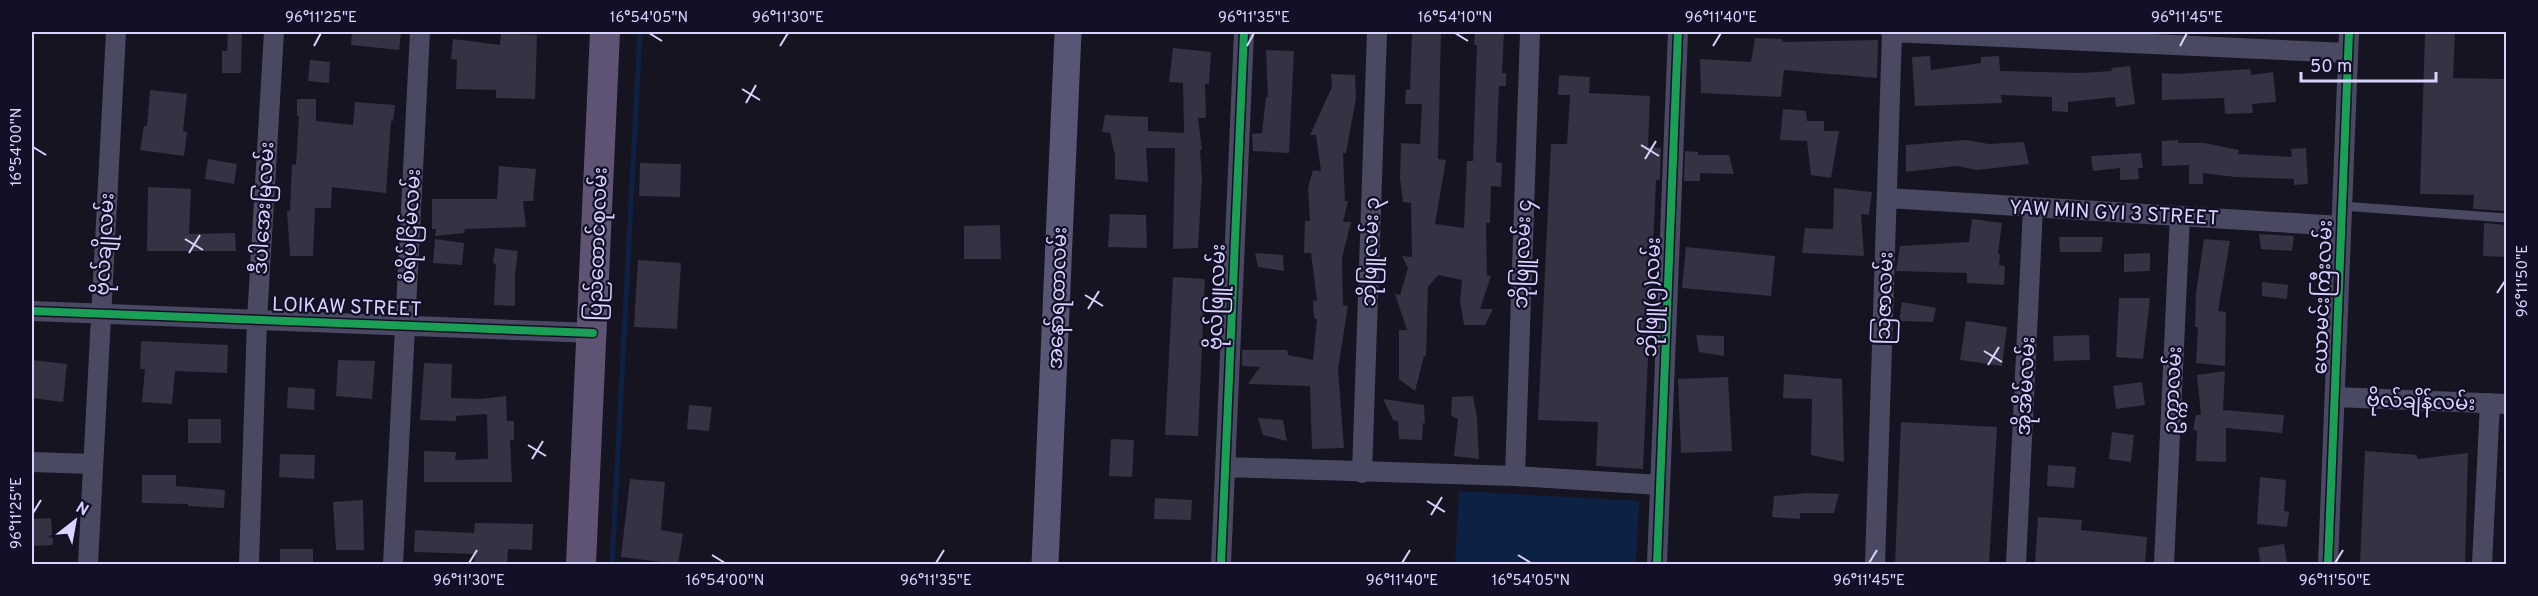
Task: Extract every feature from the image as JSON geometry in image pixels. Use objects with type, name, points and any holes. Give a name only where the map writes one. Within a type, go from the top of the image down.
[{"type":"main road","name":"ပြည်ထောင်စုလမ်း","points":[[581,564],[606,32]]},
{"type":"main road","name":"အနော်ရထာလမ်း","points":[[1045,564],[1068,32]]},
{"type":"street","name":"ဗိုလ်ချိုလမ်း","points":[[88,564],[116,32]]},
{"type":"street","name":"ဒီပါအေးမြလမ်း","points":[[249,564],[257,320],[274,32]]},
{"type":"street","name":"စံရိပ်ငြိမ်လမ်း","points":[[393,564],[420,32]]},
{"type":"street","name":"ဗိုလ်ဖြူလမ်း","points":[[1221,564],[1244,32]]},
{"type":"street","name":"ဘိုဖြူလမ်း ၃","points":[[1362,473],[1377,32]]},
{"type":"street","name":"ဘိုဖြူလမ်း ၄","points":[[1515,476],[1530,32]]},
{"type":"street","name":"ဘိုဖြူ(၅)လမ်း","points":[[1657,564],[1678,32]]},
{"type":"street","points":[[1892,32],[2348,54]]},
{"type":"street","name":"သြဇာလမ်း","points":[[1875,564],[1892,32]]},
{"type":"street","name":"ယောမင်းကြီးလမ်း","points":[[2328,564],[2349,32]]},
{"type":"street","name":"YAW MIN GYI 3 STREET","points":[[1887,198],[2342,226]]},
{"type":"street","name":"အိုအိမ်လမ်း","points":[[2016,564],[2033,208]]},
{"type":"street","name":"ဥက္ကာလမ်း","points":[[2164,564],[2180,216]]},
{"type":"street","name":"LOIKAW STREET","points":[[32,311],[593,333]]},
{"type":"street","name":"ဗိုလ်ချိန်လမ်း","points":[[2335,398],[2498,404]]},
{"type":"street","points":[[2482,564],[2498,404]]},
{"type":"street","points":[[32,462],[92,464]]},
{"type":"street","points":[[1226,467],[1515,476],[1660,486]]},
{"type":"lane","points":[[2342,206],[2506,218]]},
{"type":"water","points":[[1459,491],[1639,501],[1636,564],[1455,564]]},
{"type":"building","points":[[228,32],[242,32],[241,73],[222,73],[222,51],[227,51]]},
{"type":"building","points":[[352,32],[401,33],[399,50],[351,45]]},
{"type":"building","points":[[1412,32],[1441,32],[1438,159],[1446,160],[1435,224],[1464,228],[1467,161],[1473,161],[1477,45],[1474,45],[1475,32],[1504,32],[1502,73],[1506,73],[1506,86],[1499,86],[1496,162],[1502,163],[1501,187],[1491,186],[1490,223],[1486,223],[1487,275],[1491,276],[1480,309],[1493,309],[1485,325],[1464,325],[1460,301],[1462,280],[1438,275],[1428,287],[1426,357],[1424,356],[1415,391],[1399,379],[1399,330],[1407,330],[1395,294],[1400,295],[1408,268],[1402,256],[1412,257],[1411,203],[1403,202],[1400,178],[1401,143],[1420,144],[1422,104],[1405,104],[1406,89],[1410,90]]},
{"type":"building","points":[[2425,32],[2455,32],[2453,78],[2506,79],[2506,211],[2473,209],[2474,195],[2420,194]]},
{"type":"building","points":[[501,33],[537,35],[535,99],[496,98],[496,90],[456,89],[457,60],[451,59],[453,39],[500,45]]},
{"type":"building","points":[[1755,38],[1782,39],[1783,42],[1878,40],[1877,78],[1784,70],[1781,97],[1701,93],[1700,59],[1751,62]]},
{"type":"building","points":[[1173,48],[1211,52],[1209,84],[1205,84],[1206,118],[1198,118],[1202,150],[1200,150],[1202,180],[1198,248],[1173,249],[1175,148],[1146,148],[1148,182],[1115,179],[1115,155],[1110,133],[1102,132],[1105,115],[1148,117],[1148,131],[1184,133],[1183,83],[1169,82]]},
{"type":"building","points":[[1266,50],[1294,51],[1289,153],[1253,151],[1252,134],[1262,133],[1266,97],[1268,97]]},
{"type":"building","points":[[1930,56],[1931,70],[1981,63],[1981,57],[1999,56],[2000,71],[2081,73],[2112,71],[2111,68],[2130,66],[2135,104],[2116,107],[2115,97],[2068,102],[2068,112],[2052,111],[2052,97],[2001,95],[2002,103],[1915,106],[1912,57]]},
{"type":"building","points":[[310,60],[330,62],[329,83],[308,81]]},
{"type":"building","points":[[2250,69],[2251,75],[2273,72],[2276,102],[2252,104],[2253,113],[2225,114],[2224,98],[2162,100],[2162,73]]},
{"type":"building","points":[[1331,74],[1355,75],[1356,98],[1346,153],[1343,153],[1345,201],[1348,201],[1343,222],[1351,222],[1342,258],[1343,305],[1348,306],[1338,369],[1344,448],[1312,449],[1310,386],[1248,384],[1260,367],[1242,366],[1242,350],[1287,350],[1288,355],[1313,360],[1317,319],[1314,318],[1313,300],[1317,301],[1311,253],[1304,253],[1305,221],[1310,221],[1308,188],[1313,170],[1321,171],[1316,135],[1310,135],[1332,87]]},
{"type":"building","points":[[1559,75],[1590,77],[1589,93],[1650,96],[1648,147],[1661,148],[1660,180],[1656,180],[1643,469],[1596,466],[1598,422],[1538,420],[1551,144],[1567,144],[1570,95],[1558,95]]},
{"type":"building","points":[[150,90],[187,94],[183,131],[187,132],[184,156],[140,150],[144,126],[147,126]]},
{"type":"building","points":[[297,99],[316,99],[316,121],[353,125],[355,102],[395,105],[393,121],[391,121],[386,193],[332,187],[331,208],[315,208],[313,256],[290,256],[287,211],[290,211],[292,164],[296,165],[299,116],[297,116]]},
{"type":"building","points":[[1783,109],[1806,111],[1807,121],[1824,121],[1824,131],[1839,131],[1831,178],[1811,175],[1807,141],[1780,140]]},
{"type":"building","points":[[1966,140],[1989,144],[2024,142],[2029,164],[1977,170],[1957,166],[1906,172],[1906,145]]},
{"type":"building","points":[[2178,140],[2178,143],[2204,143],[2239,150],[2238,154],[2292,157],[2291,149],[2306,148],[2308,184],[2294,185],[2294,179],[2235,177],[2203,173],[2203,184],[2189,184],[2189,165],[2162,166],[2162,141]]},
{"type":"building","points":[[1685,151],[1698,152],[1698,155],[1729,155],[1734,174],[1700,173],[1700,181],[1684,181]]},
{"type":"building","points":[[2141,153],[2143,168],[2138,168],[2139,179],[2120,180],[2120,168],[2093,171],[2091,156]]},
{"type":"building","points":[[208,159],[237,164],[234,184],[205,179]]},
{"type":"building","points":[[640,163],[681,164],[680,197],[639,196]]},
{"type":"building","points":[[499,166],[536,169],[533,201],[523,201],[526,227],[465,229],[464,233],[435,236],[436,229],[432,229],[432,199],[497,199]]},
{"type":"building","points":[[148,187],[191,189],[189,234],[235,233],[236,251],[147,251]]},
{"type":"building","points":[[1834,188],[1872,192],[1869,215],[1861,214],[1864,256],[1802,253],[1805,228],[1833,229]]},
{"type":"building","points":[[1110,214],[1146,215],[1147,248],[1108,247]]},
{"type":"building","points":[[1972,219],[2002,223],[1998,254],[2000,254],[1999,265],[2005,266],[2004,285],[1967,283],[1967,273],[1896,271],[1900,246],[1969,242]]},
{"type":"building","points":[[2484,223],[2506,225],[2506,257],[2483,256]]},
{"type":"building","points":[[1000,225],[1001,259],[964,259],[964,226]]},
{"type":"building","points":[[2259,234],[2294,236],[2292,251],[2261,249]]},
{"type":"building","points":[[2059,237],[2103,237],[2101,252],[2060,252]]},
{"type":"building","points":[[435,239],[464,243],[462,265],[433,263]]},
{"type":"building","points":[[2204,239],[2230,241],[2218,311],[2226,312],[2225,366],[2196,363],[2198,327],[2195,327],[2196,293]]},
{"type":"building","points":[[1686,247],[1775,256],[1771,296],[1682,288]]},
{"type":"building","points":[[495,248],[518,251],[515,306],[494,305]]},
{"type":"building","points":[[1255,253],[1283,255],[1284,271],[1258,267]]},
{"type":"building","points":[[2150,253],[2150,271],[2124,272],[2124,254]]},
{"type":"building","points":[[638,260],[681,263],[677,329],[634,327]]},
{"type":"building","points":[[1173,277],[1205,279],[1198,436],[1165,435]]},
{"type":"building","points":[[2262,282],[2288,285],[2287,299],[2262,296]]},
{"type":"building","points":[[2119,298],[2150,298],[2143,359],[2116,357]]},
{"type":"building","points":[[1902,302],[1936,308],[1933,322],[1899,321]]},
{"type":"building","points":[[1966,321],[2007,327],[2002,366],[1960,360]]},
{"type":"building","points":[[1696,335],[1724,336],[1724,356],[1699,352]]},
{"type":"building","points":[[2089,335],[2090,360],[2054,361],[2053,336]]},
{"type":"building","points":[[141,341],[228,345],[227,373],[175,371],[172,404],[142,402],[145,369],[140,369]]},
{"type":"building","points":[[32,360],[67,364],[63,402],[32,398]]},
{"type":"building","points":[[338,360],[375,361],[372,399],[336,396]]},
{"type":"building","points":[[424,363],[452,364],[451,398],[481,399],[506,396],[507,421],[514,421],[514,440],[510,440],[512,482],[424,482],[424,451],[456,452],[455,460],[488,459],[487,414],[456,416],[456,421],[420,420]]},
{"type":"building","points":[[2225,371],[2223,410],[2284,415],[2282,433],[2226,428],[2226,462],[2196,461],[2197,431],[2193,430],[2196,415],[2201,415],[2197,375]]},
{"type":"building","points":[[1784,374],[1842,379],[1844,462],[1811,455],[1812,399],[1783,398]]},
{"type":"building","points":[[1728,377],[1732,451],[1681,453],[1678,379]]},
{"type":"building","points":[[2142,382],[2145,405],[2116,409],[2113,386]]},
{"type":"building","points":[[288,387],[315,389],[314,410],[287,408]]},
{"type":"building","points":[[1473,396],[1477,418],[1479,459],[1454,456],[1458,419],[1451,416],[1452,397]]},
{"type":"building","points":[[1383,399],[1424,405],[1425,423],[1423,423],[1422,440],[1399,439],[1398,421],[1393,420]]},
{"type":"building","points":[[689,405],[712,407],[709,431],[687,429]]},
{"type":"building","points":[[1258,418],[1283,420],[1287,441],[1263,435]]},
{"type":"building","points":[[188,419],[221,419],[221,443],[188,443]]},
{"type":"building","points":[[1901,422],[1997,427],[1989,564],[1895,564]]},
{"type":"building","points":[[2112,432],[2134,435],[2131,462],[2109,459]]},
{"type":"building","points":[[1111,439],[1134,440],[1132,477],[1109,476]]},
{"type":"building","points":[[2365,451],[2417,455],[2417,459],[2468,453],[2465,564],[2360,564]]},
{"type":"building","points":[[280,454],[315,455],[314,479],[279,477]]},
{"type":"building","points":[[2048,465],[2076,467],[2074,488],[2047,486]]},
{"type":"building","points":[[142,475],[176,475],[176,486],[225,490],[224,508],[188,506],[188,504],[142,503]]},
{"type":"building","points":[[2260,477],[2286,480],[2284,511],[2289,512],[2287,527],[2257,524]]},
{"type":"building","points":[[630,479],[665,482],[661,530],[683,534],[678,564],[621,557]]},
{"type":"building","points":[[1807,493],[1839,494],[1834,513],[1800,513],[1800,519],[1772,517],[1774,496]]},
{"type":"building","points":[[1155,498],[1192,500],[1191,520],[1154,519]]},
{"type":"building","points":[[363,500],[364,550],[336,550],[333,502]]},
{"type":"building","points":[[2038,517],[2082,520],[2081,530],[2147,537],[2145,564],[2035,564]]},
{"type":"building","points":[[51,518],[53,545],[32,546],[32,519]]},
{"type":"building","points":[[475,523],[533,524],[532,550],[508,549],[507,564],[474,564],[475,554],[414,552],[415,530],[474,533]]},
{"type":"building","points":[[2284,544],[2287,562],[2261,564],[2258,548]]},
{"type":"building","points":[[280,549],[313,549],[313,564],[280,564]]},
{"type":"waterway","points":[[612,564],[640,32]]},
{"type":"cycle path","points":[[1221,564],[1244,32]]},
{"type":"cycle path","points":[[1657,564],[1678,32]]},
{"type":"cycle path","points":[[2328,564],[2349,32]]},
{"type":"cycle path","points":[[32,311],[593,333]]}]
